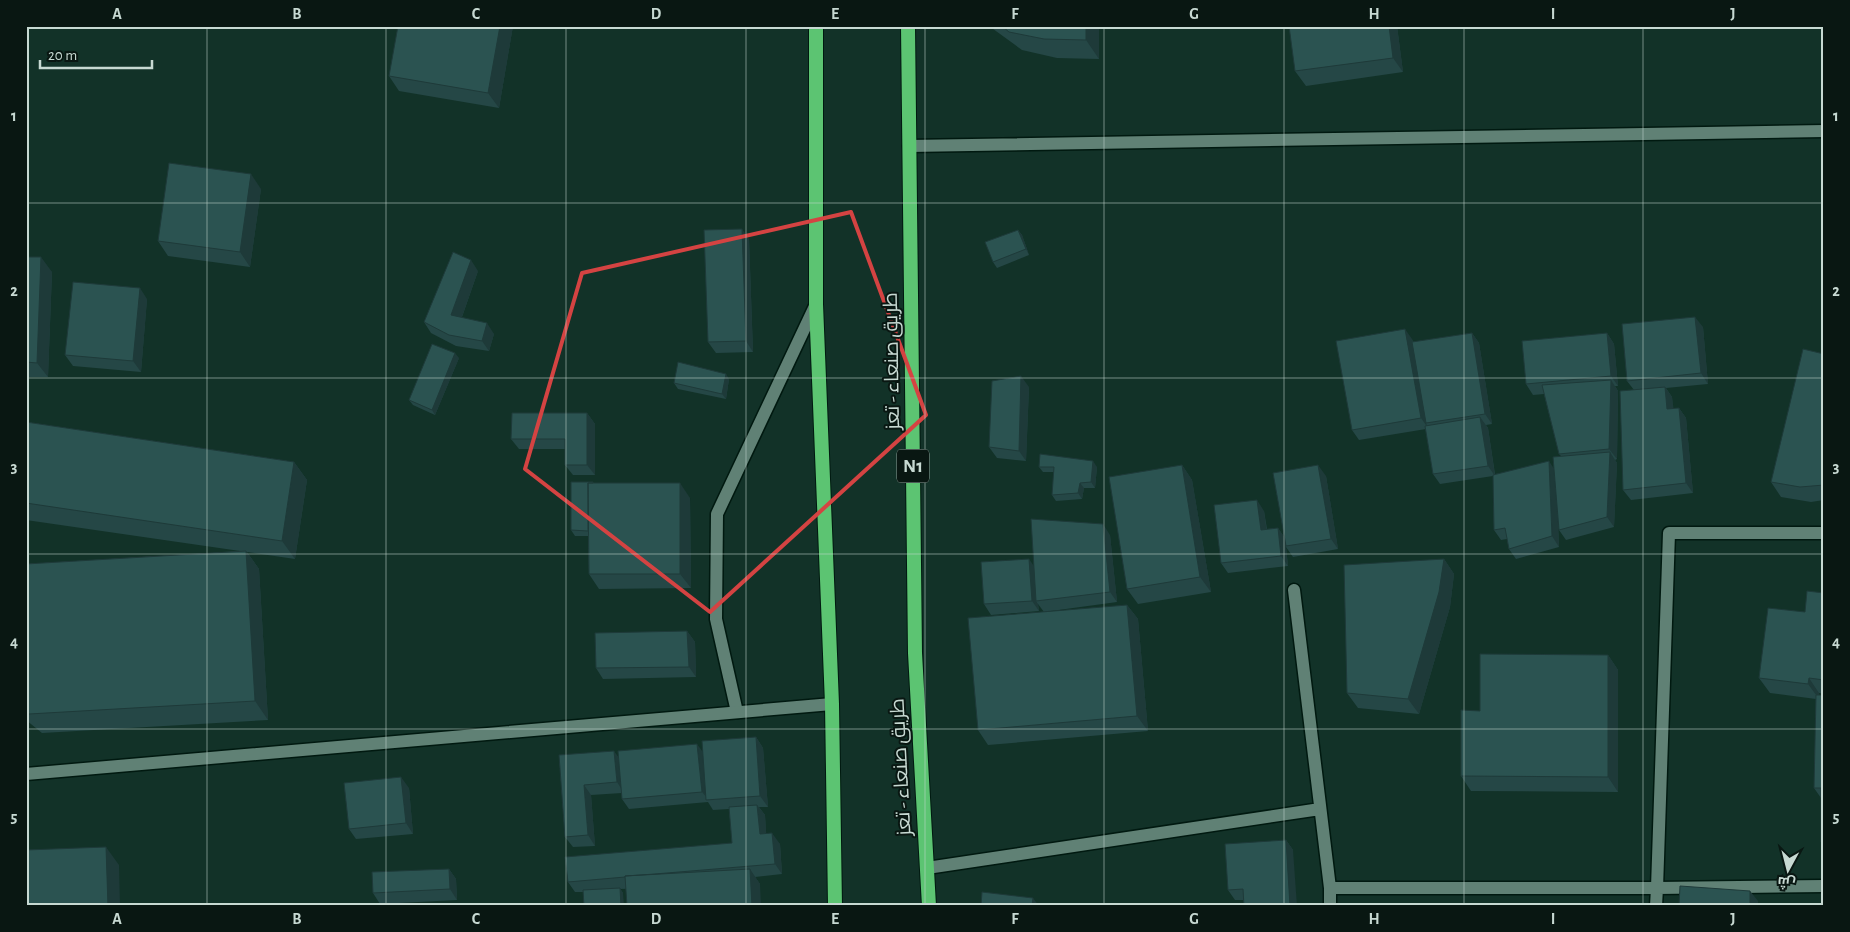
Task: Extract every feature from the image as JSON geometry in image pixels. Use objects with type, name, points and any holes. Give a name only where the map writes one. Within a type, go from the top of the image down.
[{"type":"highway","points":[[816,26],[816,304],[832,704],[834,906]]},
{"type":"highway","name":"طريق صنعاء - تعز","points":[[908,26],[915,652],[929,906]]},
{"type":"street","points":[[909,146],[1824,131]]},
{"type":"street","points":[[737,712],[716,619],[717,514],[816,304]]},
{"type":"street","points":[[1656,906],[1669,532],[1824,533]]},
{"type":"street","points":[[1294,590],[1330,888],[1330,906]]},
{"type":"street","points":[[26,774],[832,704]]},
{"type":"street","points":[[927,868],[1320,809]]},
{"type":"street","points":[[1330,888],[1824,886]]},
{"type":"highlighted area","points":[[851,212],[926,415],[710,612],[525,469],[582,273]]},
{"type":"building","points":[[398,26],[500,26],[488,93],[389,76]]},
{"type":"building","points":[[1002,26],[1086,26],[1086,40],[1044,39],[1009,32]]},
{"type":"building","points":[[1289,26],[1389,26],[1393,58],[1295,71]]},
{"type":"building","points":[[169,163],[251,174],[240,252],[158,241]]},
{"type":"building","points":[[742,229],[746,341],[708,342],[704,230]]},
{"type":"building","points":[[1018,230],[1026,249],[993,262],[985,242]]},
{"type":"building","points":[[453,252],[471,260],[451,315],[487,323],[482,341],[449,335],[424,322]]},
{"type":"building","points":[[26,257],[41,257],[37,363],[26,362]]},
{"type":"building","points":[[73,282],[140,288],[133,361],[65,355]]},
{"type":"building","points":[[1695,317],[1701,373],[1627,381],[1622,324]]},
{"type":"building","points":[[1405,329],[1421,418],[1352,430],[1336,341]]},
{"type":"building","points":[[1472,333],[1485,414],[1426,423],[1412,342]]},
{"type":"building","points":[[1607,333],[1611,376],[1526,384],[1522,341]]},
{"type":"building","points":[[432,344],[455,353],[432,410],[409,400]]},
{"type":"building","points":[[1803,349],[1824,354],[1824,485],[1800,487],[1771,482]]},
{"type":"building","points":[[678,362],[726,374],[722,394],[674,383]]},
{"type":"building","points":[[1021,376],[1019,451],[989,447],[992,381]]},
{"type":"building","points":[[1611,380],[1609,449],[1559,454],[1542,385]]},
{"type":"building","points":[[1665,387],[1667,409],[1679,408],[1686,483],[1623,490],[1620,391]]},
{"type":"building","points":[[512,413],[587,413],[587,465],[565,465],[565,439],[511,439]]},
{"type":"building","points":[[1480,417],[1488,466],[1433,474],[1425,426]]},
{"type":"building","points":[[26,422],[294,462],[282,541],[26,503]]},
{"type":"building","points":[[1610,452],[1607,517],[1559,530],[1553,457]]},
{"type":"building","points":[[1040,454],[1093,461],[1091,482],[1080,483],[1078,493],[1052,495],[1054,467],[1039,467]]},
{"type":"building","points":[[1549,461],[1552,536],[1509,549],[1505,528],[1494,530],[1493,475]]},
{"type":"building","points":[[1182,465],[1200,577],[1127,589],[1109,477]]},
{"type":"building","points":[[1318,465],[1331,539],[1286,546],[1273,473]]},
{"type":"building","points":[[571,482],[593,482],[588,483],[588,531],[571,530]]},
{"type":"building","points":[[588,483],[680,483],[680,574],[589,574]]},
{"type":"building","points":[[1257,500],[1261,530],[1278,528],[1281,556],[1221,563],[1214,505]]},
{"type":"building","points":[[1031,519],[1103,524],[1110,592],[1036,601]]},
{"type":"building","points":[[246,551],[255,701],[29,714],[26,712],[26,564]]},
{"type":"building","points":[[1029,559],[1032,601],[984,604],[981,562]]},
{"type":"building","points":[[1444,559],[1439,592],[1408,699],[1347,693],[1344,565]]},
{"type":"building","points":[[1807,591],[1824,593],[1824,680],[1809,678],[1808,684],[1759,678],[1768,608],[1805,612]]},
{"type":"building","points":[[1127,605],[1137,716],[978,730],[968,618]]},
{"type":"building","points":[[687,631],[689,667],[596,668],[595,633]]},
{"type":"building","points":[[1480,654],[1608,655],[1608,777],[1461,776],[1461,710],[1480,711]]},
{"type":"building","points":[[1816,695],[1824,695],[1824,843],[1821,842],[1821,788],[1814,788]]},
{"type":"building","points":[[756,737],[760,796],[706,800],[702,741]]},
{"type":"building","points":[[697,744],[702,792],[622,799],[618,751]]},
{"type":"building","points":[[614,751],[617,782],[584,785],[588,835],[565,837],[559,755]]},
{"type":"building","points":[[401,777],[406,823],[349,829],[344,783]]},
{"type":"building","points":[[757,805],[760,834],[772,833],[775,864],[568,882],[565,857],[732,843],[729,807]]},
{"type":"building","points":[[1286,840],[1290,906],[1244,906],[1243,889],[1228,890],[1225,844]]},
{"type":"building","points":[[106,847],[108,906],[26,906],[26,850]]},
{"type":"building","points":[[449,869],[450,889],[373,893],[372,872]]},
{"type":"building","points":[[750,869],[752,906],[627,906],[625,876]]},
{"type":"building","points":[[1680,886],[1750,891],[1750,906],[1679,906]]},
{"type":"building","points":[[620,888],[621,906],[584,906],[583,890]]},
{"type":"building","points":[[982,892],[1033,898],[1032,906],[981,906]]}]
